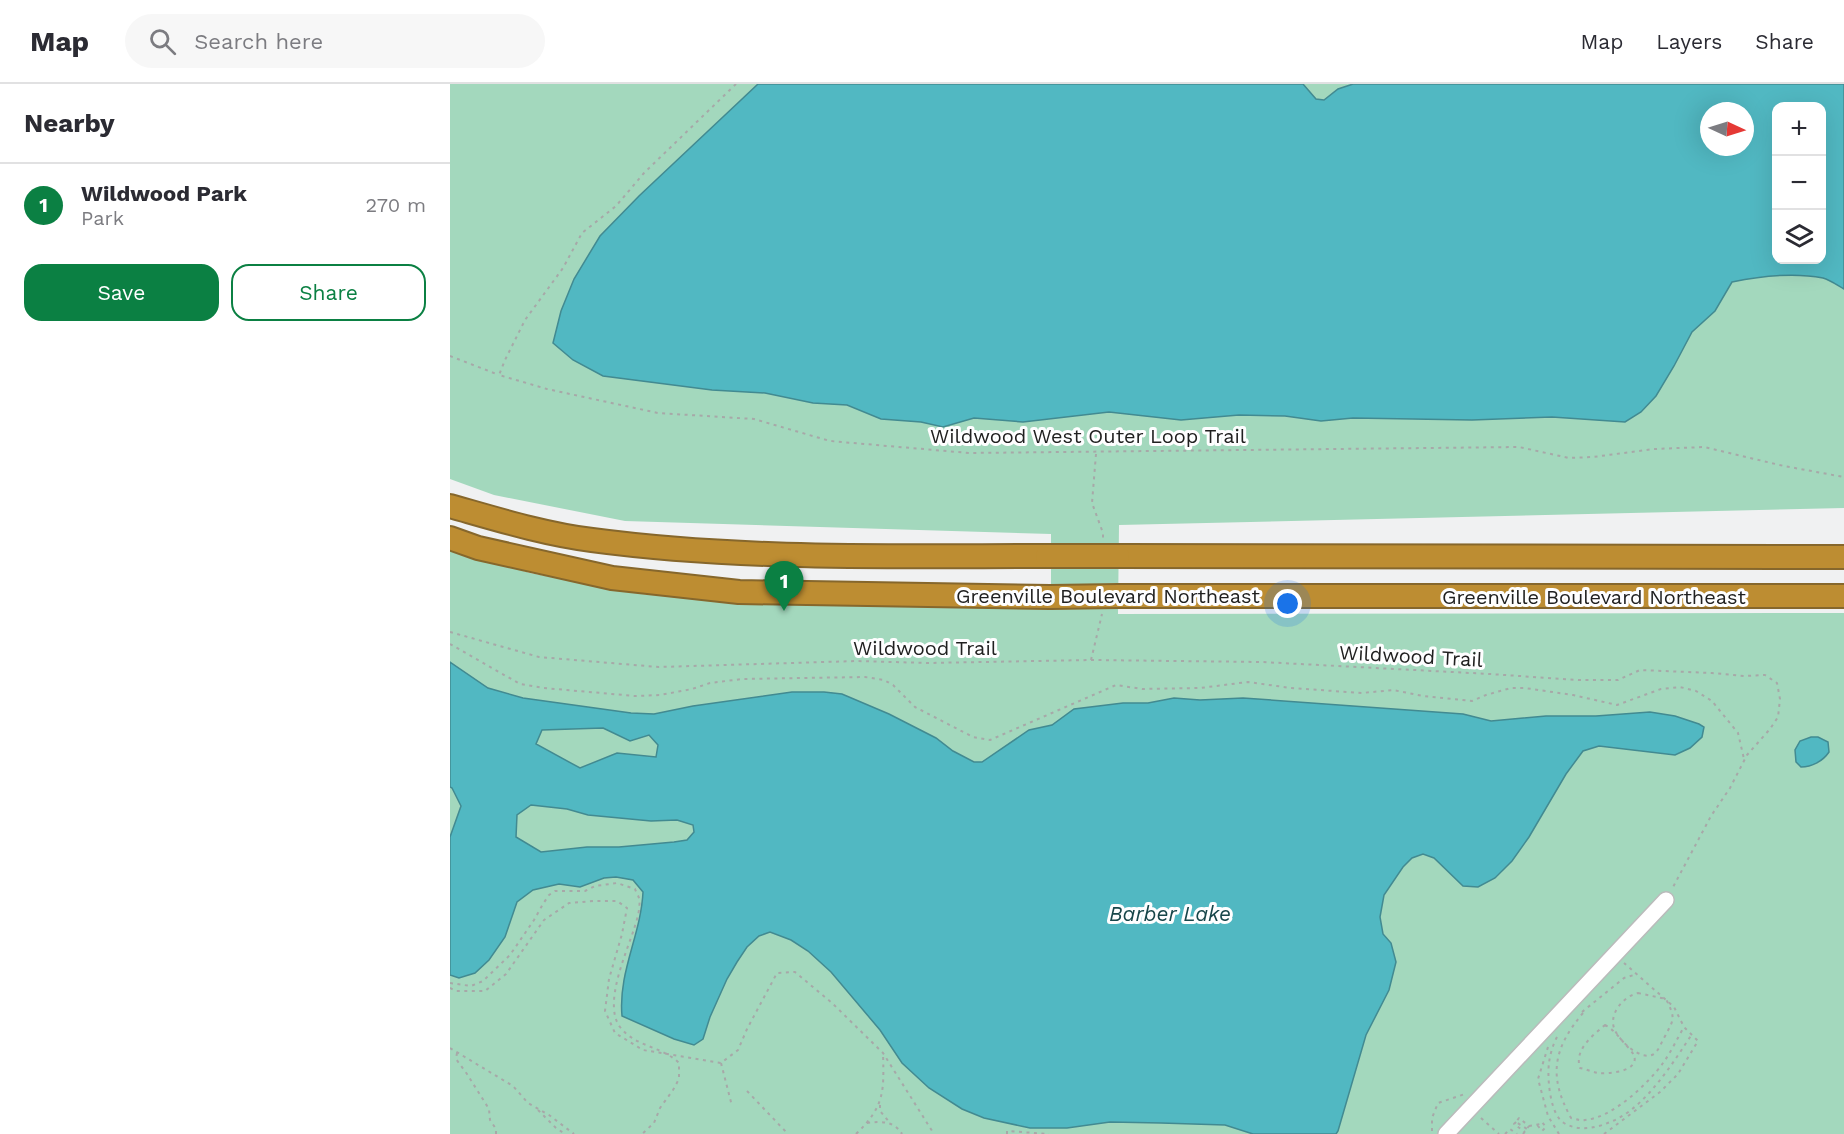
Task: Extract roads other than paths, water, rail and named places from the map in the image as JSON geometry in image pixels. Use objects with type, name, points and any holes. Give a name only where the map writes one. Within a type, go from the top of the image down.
[{"type":"highway","name":"Greenville Boulevard Northeast","points":[[450,506],[505,522],[590,540],[746,554],[1844,557]]},
{"type":"highway","name":"Greenville Boulevard Northeast","points":[[450,538],[478,548],[612,578],[739,592],[1050,597],[1844,596]]},
{"type":"lane","points":[[1446,1134],[1472,1098],[1616,955],[1666,900]]},
{"type":"water","points":[[758,84],[1303,84],[1316,99],[1324,100],[1338,89],[1353,84],[1844,84],[1844,289],[1823,278],[1800,275],[1732,282],[1715,311],[1692,332],[1656,396],[1641,412],[1625,422],[1552,417],[1472,420],[1353,418],[1321,421],[1285,416],[1239,415],[1181,420],[1109,412],[1023,422],[974,418],[943,427],[921,422],[881,419],[847,405],[813,403],[765,393],[712,390],[603,376],[573,360],[553,343],[561,311],[574,279],[600,236]]},
{"type":"water","name":"Barber Lake","points":[[450,662],[488,688],[523,698],[631,713],[654,714],[792,692],[842,694],[889,714],[936,738],[953,751],[974,762],[982,762],[1029,730],[1052,725],[1074,709],[1123,703],[1148,703],[1174,698],[1200,700],[1243,698],[1463,714],[1491,721],[1546,716],[1596,716],[1650,712],[1675,716],[1704,727],[1702,737],[1690,748],[1675,755],[1599,746],[1583,751],[1566,774],[1512,861],[1495,878],[1478,887],[1463,886],[1434,858],[1423,854],[1412,858],[1403,867],[1384,895],[1380,917],[1383,934],[1391,943],[1396,962],[1389,990],[1366,1035],[1336,1134],[1253,1134],[1225,1125],[1110,1122],[1067,1128],[1030,1128],[984,1118],[962,1109],[929,1088],[902,1063],[880,1030],[831,972],[808,951],[791,940],[770,932],[759,936],[747,947],[737,962],[710,1017],[703,1039],[694,1045],[674,1039],[622,1016],[623,984],[643,892],[633,880],[616,877],[604,878],[580,887],[559,884],[533,890],[517,902],[505,937],[489,960],[475,973],[459,978],[450,975],[450,837],[461,806],[450,787]],"holes":[[[603,728],[630,741],[649,735],[658,745],[656,757],[617,753],[580,768],[536,744],[542,730]],[[531,805],[567,809],[588,815],[651,821],[677,820],[693,825],[694,832],[687,840],[674,842],[541,852],[516,837],[517,815]]]},
{"type":"water","points":[[1818,737],[1828,742],[1829,752],[1817,763],[1801,767],[1796,762],[1795,750],[1800,741]]},
{"type":"place","name":"Wildwood Park","points":[[784,611]]}]
